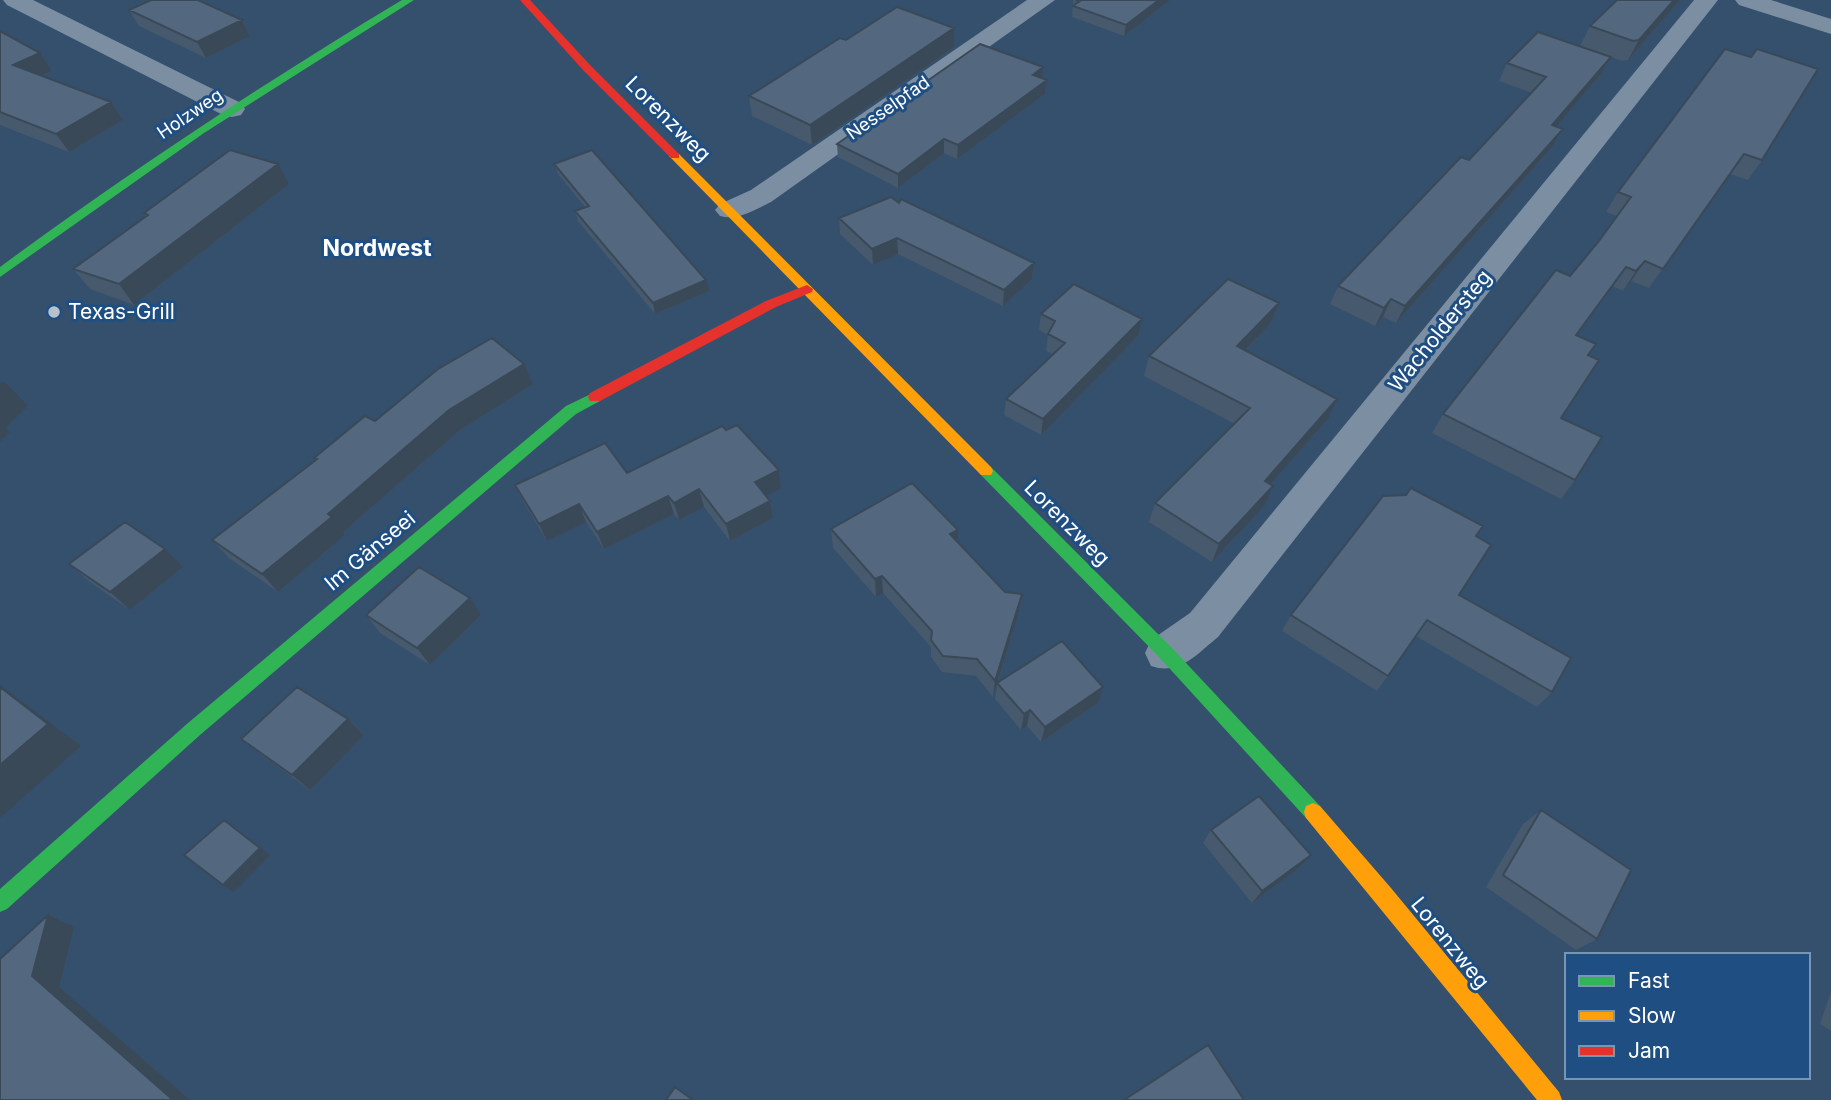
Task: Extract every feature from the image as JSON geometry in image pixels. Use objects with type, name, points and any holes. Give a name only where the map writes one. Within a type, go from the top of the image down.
[{"type":"street","points":[[15,0],[232,109]]},
{"type":"street","name":"Holzweg","points":[[0,273],[232,109],[409,0]]},
{"type":"street","name":"Lorenzweg","points":[[525,0],[587,68],[1166,653],[1332,834],[1551,1100]]},
{"type":"street","name":"Nesselpfad","points":[[730,210],[761,196],[1043,0]]},
{"type":"street","name":"Wacholdersteg","points":[[1166,653],[1204,625],[1706,0]]},
{"type":"street","points":[[1747,0],[1831,27]]},
{"type":"street","name":"Im Gänseei","points":[[0,902],[194,729],[571,410],[771,304],[807,289]]},
{"type":"building","points":[[151,0],[198,0],[242,20],[197,42],[129,10]]},
{"type":"building","points":[[1076,0],[1159,0],[1126,25],[1073,6],[1080,1]]},
{"type":"building","points":[[1617,0],[1674,0],[1639,40],[1633,41],[1590,26]]},
{"type":"building","points":[[897,7],[954,28],[810,125],[749,96],[840,38],[846,40]]},
{"type":"building","points":[[0,31],[40,53],[13,65],[111,102],[56,134],[0,112]]},
{"type":"building","points":[[1538,32],[1611,57],[1552,125],[1563,129],[1405,306],[1391,299],[1384,308],[1338,286],[1461,157],[1469,160],[1546,77],[1507,63]]},
{"type":"building","points":[[980,44],[1043,67],[1033,75],[1047,80],[958,145],[944,139],[898,174],[837,144]]},
{"type":"building","points":[[1725,49],[1751,57],[1757,49],[1818,69],[1762,160],[1744,154],[1663,269],[1645,261],[1636,271],[1626,267],[1576,335],[1596,344],[1588,355],[1599,360],[1561,418],[1602,437],[1575,480],[1443,414],[1556,270],[1570,276],[1599,241],[1631,197],[1618,192]]},
{"type":"building","points":[[230,150],[278,164],[119,284],[73,269],[148,215],[144,213]]},
{"type":"building","points":[[592,150],[706,280],[653,303],[575,211],[589,206],[554,164]]},
{"type":"building","points":[[891,197],[899,203],[901,199],[1034,263],[1004,290],[897,238],[872,249],[839,218]]},
{"type":"building","points":[[1228,279],[1279,303],[1237,346],[1337,399],[1265,481],[1273,486],[1219,544],[1155,503],[1250,408],[1149,356]]},
{"type":"building","points":[[1074,284],[1142,319],[1043,419],[1006,399],[1065,343],[1048,334],[1055,321],[1041,314]]},
{"type":"building","points":[[492,338],[524,364],[449,410],[328,514],[332,517],[262,574],[212,540],[317,459],[314,458],[365,416],[375,421],[438,369]]},
{"type":"building","points":[[737,425],[779,470],[755,482],[770,501],[726,524],[699,489],[674,503],[668,496],[597,532],[579,504],[539,524],[515,485],[605,443],[627,473],[722,426],[726,430]]},
{"type":"building","points":[[912,483],[958,530],[950,534],[1005,592],[1022,594],[995,681],[977,659],[943,656],[931,640],[932,631],[882,576],[875,579],[831,529]]},
{"type":"building","points":[[1411,488],[1483,526],[1476,536],[1491,545],[1459,595],[1571,658],[1552,692],[1427,620],[1388,676],[1291,615],[1383,496],[1406,495]]},
{"type":"building","points":[[125,522],[165,549],[110,592],[69,564]]},
{"type":"building","points":[[419,567],[470,598],[417,648],[366,615]]},
{"type":"building","points":[[1062,641],[1103,687],[1045,727],[1030,710],[1024,714],[997,683]]},
{"type":"building","points":[[0,687],[48,724],[0,765]]},
{"type":"building","points":[[297,687],[348,719],[292,775],[241,739]]},
{"type":"building","points":[[1259,796],[1311,855],[1262,891],[1211,830]]},
{"type":"building","points":[[1541,810],[1631,870],[1597,939],[1503,875]]},
{"type":"building","points":[[224,820],[260,848],[223,885],[184,855]]},
{"type":"building","points":[[48,915],[32,976],[173,1100],[0,1100],[0,959]]},
{"type":"building","points":[[1208,1045],[1244,1100],[1124,1100]]},
{"type":"building","points":[[675,1087],[693,1100],[666,1100]]},
{"type":"traffic: fast","points":[[0,273],[99,200],[200,131],[409,0]]},
{"type":"traffic: fast","points":[[0,902],[194,729],[571,410],[595,397]]},
{"type":"traffic: fast","points":[[986,471],[1166,653],[1313,812]]},
{"type":"traffic: slow","points":[[675,156],[986,471]]},
{"type":"traffic: slow","points":[[1313,812],[1551,1100]]},
{"type":"traffic: jam","points":[[525,0],[587,68],[675,156]]},
{"type":"traffic: jam","points":[[595,397],[771,304],[807,289]]},
{"type":"place","name":"Texas-Grill","points":[[54,312]]},
{"type":"district","name":"Nordwest","points":[[377,248]]}]
